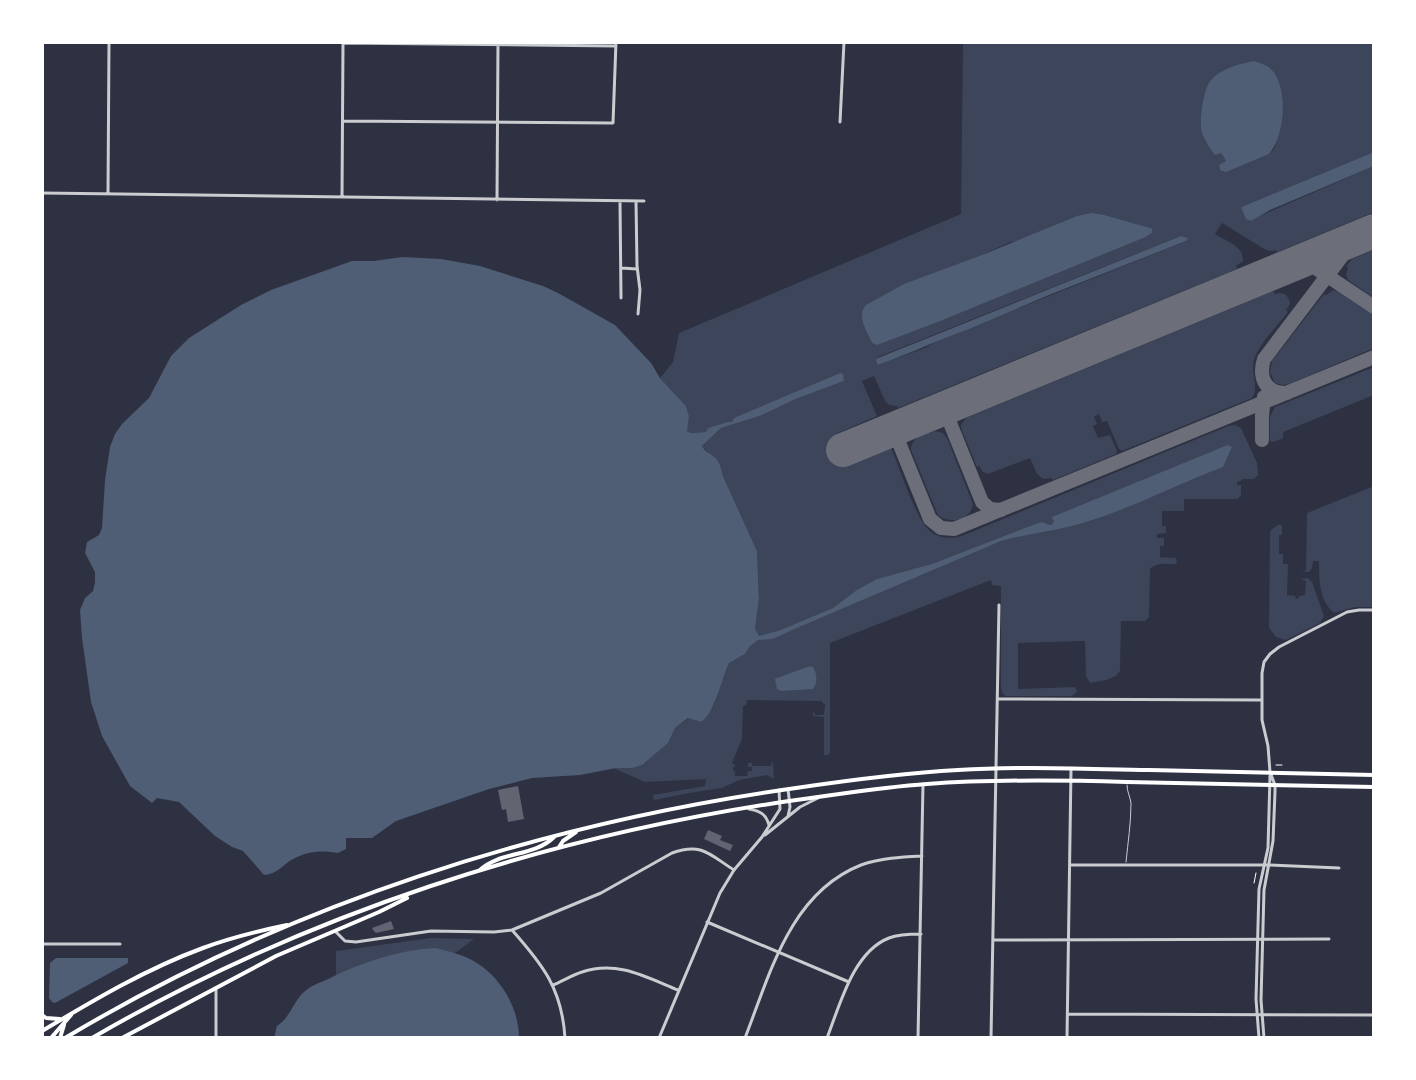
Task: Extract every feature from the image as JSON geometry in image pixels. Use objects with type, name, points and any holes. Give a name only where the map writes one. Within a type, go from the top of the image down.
[{"type":"highway","points":[[63,1021],[63,1038],[183,974],[297,923],[404,882],[582,828],[700,803],[895,775],[997,769],[1374,775]]},
{"type":"highway","points":[[92,1038],[261,953],[371,908],[478,872],[651,825],[819,797],[923,784],[995,780],[1374,787]]},
{"type":"highway","points":[[559,848],[567,837],[582,828]]},
{"type":"highway","points":[[478,872],[490,862],[545,846],[556,835]]},
{"type":"highway","points":[[122,1038],[276,956],[423,890]]},
{"type":"highway","points":[[51,1038],[76,1010],[150,971],[205,947],[297,923]]},
{"type":"highway","points":[[42,1015],[63,1021]]},
{"type":"highway","points":[[42,1031],[63,1021]]},
{"type":"street","points":[[108,194],[109,42]]},
{"type":"street","points":[[840,122],[844,42]]},
{"type":"street","points":[[342,196],[343,43],[616,44],[613,123],[343,121]]},
{"type":"street","points":[[497,200],[498,44]]},
{"type":"street","points":[[42,193],[644,201]]},
{"type":"street","points":[[620,201],[621,298]]},
{"type":"street","points":[[636,201],[640,290],[638,314]]},
{"type":"street","points":[[621,268],[637,269]]},
{"type":"street","points":[[991,1038],[999,605]]},
{"type":"street","points":[[1262,1038],[1259,1014],[1259,889],[1266,866],[1273,784],[1262,720],[1264,662],[1279,647],[1347,612],[1374,610]]},
{"type":"street","points":[[998,699],[1262,700]]},
{"type":"street","points":[[1067,1038],[1071,769]]},
{"type":"street","points":[[1174,770],[1174,782]]},
{"type":"street","points":[[918,1038],[923,784]]},
{"type":"street","points":[[788,789],[788,816]]},
{"type":"street","points":[[659,1038],[720,893],[779,812],[779,790]]},
{"type":"street","points":[[762,837],[819,797]]},
{"type":"street","points":[[742,808],[760,811],[769,825]]},
{"type":"street","points":[[335,930],[345,941],[356,942],[431,931],[512,930],[601,893],[684,849],[701,850],[734,870]]},
{"type":"street","points":[[745,1038],[779,952],[800,914],[817,893],[837,876],[863,864],[889,858],[922,856]]},
{"type":"street","points":[[1070,865],[1339,868]]},
{"type":"street","points":[[707,922],[849,982]]},
{"type":"street","points":[[512,930],[541,963],[553,985],[561,1007],[565,1038]]},
{"type":"street","points":[[827,1038],[849,982],[865,954],[892,936],[921,934]]},
{"type":"street","points":[[993,940],[1329,939]]},
{"type":"street","points":[[42,944],[120,944]]},
{"type":"street","points":[[553,985],[582,972],[616,967],[678,990]]},
{"type":"street","points":[[216,988],[216,1038]]},
{"type":"street","points":[[1068,1014],[1374,1015]]},
{"type":"lane","points":[[1126,865],[1131,798],[1127,792],[1127,782]]},
{"type":"path","points":[[1276,765],[1282,765]]},
{"type":"shaded area","points":[[963,42],[1374,42],[1374,152],[1241,207],[1255,218],[1374,166],[1374,212],[1277,252],[1266,250],[1222,223],[1215,234],[1241,251],[1243,261],[1236,266],[1237,269],[898,408],[885,401],[874,376],[862,381],[877,416],[836,434],[849,465],[891,448],[925,525],[934,534],[950,538],[962,536],[1228,426],[1241,428],[1257,463],[1258,475],[1254,479],[1237,482],[1241,485],[1238,499],[1184,499],[1184,511],[1162,511],[1162,526],[1166,526],[1166,533],[1157,534],[1157,538],[1164,538],[1160,557],[1176,558],[1177,564],[1159,564],[1150,569],[1149,617],[1145,621],[1121,621],[1120,671],[1116,676],[1090,683],[1086,676],[1085,641],[1018,643],[1018,689],[1075,687],[1077,692],[1072,696],[1003,694],[1001,586],[992,585],[991,580],[830,643],[828,755],[824,755],[824,717],[813,716],[813,711],[815,715],[824,715],[825,704],[822,701],[747,700],[743,706],[742,739],[732,763],[736,766],[733,771],[735,776],[747,776],[748,771],[752,771],[748,763],[752,766],[771,766],[773,762],[774,779],[767,775],[739,780],[722,788],[654,800],[653,795],[705,786],[706,779],[645,782],[613,768],[667,743],[675,728],[689,718],[701,722],[714,704],[729,663],[745,654],[754,637],[759,599],[757,551],[721,466],[702,446],[721,428],[760,416],[844,381],[840,373],[735,418],[732,422],[709,428],[706,432],[691,433],[686,431],[689,416],[686,406],[660,378],[673,362],[679,333],[961,214]],"holes":[[[1231,67],[1279,133],[1269,154],[1226,161],[1221,153],[1209,83]],[[1152,233],[943,320],[982,255],[1010,242]],[[1181,236],[1186,241],[925,348],[878,365],[878,357]]]},
{"type":"shaded area","points":[[1254,61],[1271,69],[1281,87],[1283,112],[1279,136],[1269,154],[1226,172],[1220,170],[1219,165],[1226,161],[1221,153],[1215,155],[1202,133],[1205,93],[1218,74]]},
{"type":"shaded area","points":[[1374,152],[1374,166],[1251,221],[1246,219],[1241,207]]},
{"type":"shaded area","points":[[1092,213],[1150,228],[1152,233],[943,320],[877,345],[872,343],[862,319],[866,305],[904,284],[1077,216]]},
{"type":"shaded area","points":[[1181,236],[1188,238],[878,365],[878,358]]},
{"type":"shaded area","points":[[1374,250],[1374,298],[1348,280],[1346,266],[1352,259]]},
{"type":"shaded area","points":[[402,257],[441,259],[480,266],[543,286],[615,325],[686,406],[689,416],[687,431],[691,433],[706,432],[708,428],[732,422],[734,418],[843,374],[844,381],[760,416],[721,428],[702,446],[719,463],[757,551],[759,599],[755,629],[759,636],[833,608],[877,579],[932,564],[1042,522],[1052,525],[1052,517],[1227,445],[1232,447],[1223,467],[1138,503],[1075,525],[1001,541],[773,639],[758,640],[745,654],[729,663],[706,718],[701,722],[688,718],[675,728],[668,743],[642,765],[580,775],[532,778],[489,789],[396,821],[372,838],[346,838],[346,849],[338,853],[321,851],[304,854],[273,873],[264,875],[243,851],[215,836],[179,802],[157,798],[152,803],[130,786],[102,736],[91,702],[82,638],[80,610],[85,598],[93,591],[95,582],[95,572],[85,553],[87,542],[99,535],[102,528],[105,480],[115,434],[149,398],[171,356],[189,338],[271,290],[352,261]]},
{"type":"shaded area","points":[[1333,290],[1374,315],[1374,348],[1289,384],[1275,383],[1270,372],[1272,361],[1324,294]]},
{"type":"shaded area","points":[[1273,291],[1275,294],[1285,294],[1290,304],[1286,310],[1288,312],[1256,354],[1252,398],[1122,451],[1107,421],[1102,422],[1099,414],[1094,417],[1097,424],[1093,426],[1098,438],[1110,435],[1116,454],[1053,480],[1043,479],[1037,474],[1030,458],[988,474],[977,467],[962,431],[961,425],[966,418]]},
{"type":"shaded area","points":[[1374,367],[1374,395],[1283,432],[1283,438],[1270,441],[1270,417],[1275,407]]},
{"type":"shaded area","points":[[935,431],[947,438],[973,504],[968,514],[959,519],[948,520],[938,515],[911,450],[916,439]]},
{"type":"shaded area","points":[[1374,486],[1374,607],[1355,607],[1334,613],[1323,596],[1319,561],[1313,561],[1309,572],[1301,571],[1306,570],[1307,513]]},
{"type":"shaded area","points":[[1282,525],[1279,554],[1283,554],[1283,564],[1288,564],[1287,595],[1296,599],[1305,595],[1306,581],[1300,579],[1308,578],[1324,616],[1320,623],[1286,640],[1276,637],[1269,628],[1270,533]]},
{"type":"shaded area","points":[[810,666],[816,675],[813,689],[777,689],[775,679]]},
{"type":"shaded area","points":[[431,938],[474,939],[395,997],[336,1003],[336,951]]},
{"type":"shaded area","points":[[435,948],[472,960],[494,977],[512,1006],[519,1038],[274,1038],[277,1026],[300,996],[312,986],[379,958]]},
{"type":"shaded area","points":[[56,958],[128,958],[128,963],[55,1003],[49,998],[50,963]]},
{"type":"building","points":[[518,786],[524,819],[508,822],[498,790]]},
{"type":"building","points":[[708,830],[722,836],[720,840],[733,845],[730,851],[704,839]]},
{"type":"building","points":[[391,921],[394,929],[376,933],[372,928]]},
{"type":"taxiway","points":[[1287,393],[1274,391],[1265,384],[1262,372],[1264,359],[1349,247],[1366,234]]},
{"type":"taxiway","points":[[1285,268],[1301,264],[1314,267],[1374,307]]},
{"type":"taxiway","points":[[893,428],[930,519],[941,528],[954,529],[1374,357]]},
{"type":"taxiway","points":[[1262,440],[1264,397]]},
{"type":"taxiway","points":[[944,408],[982,502],[990,509],[1001,510]]},
{"type":"runway","points":[[843,450],[1374,231]]}]
